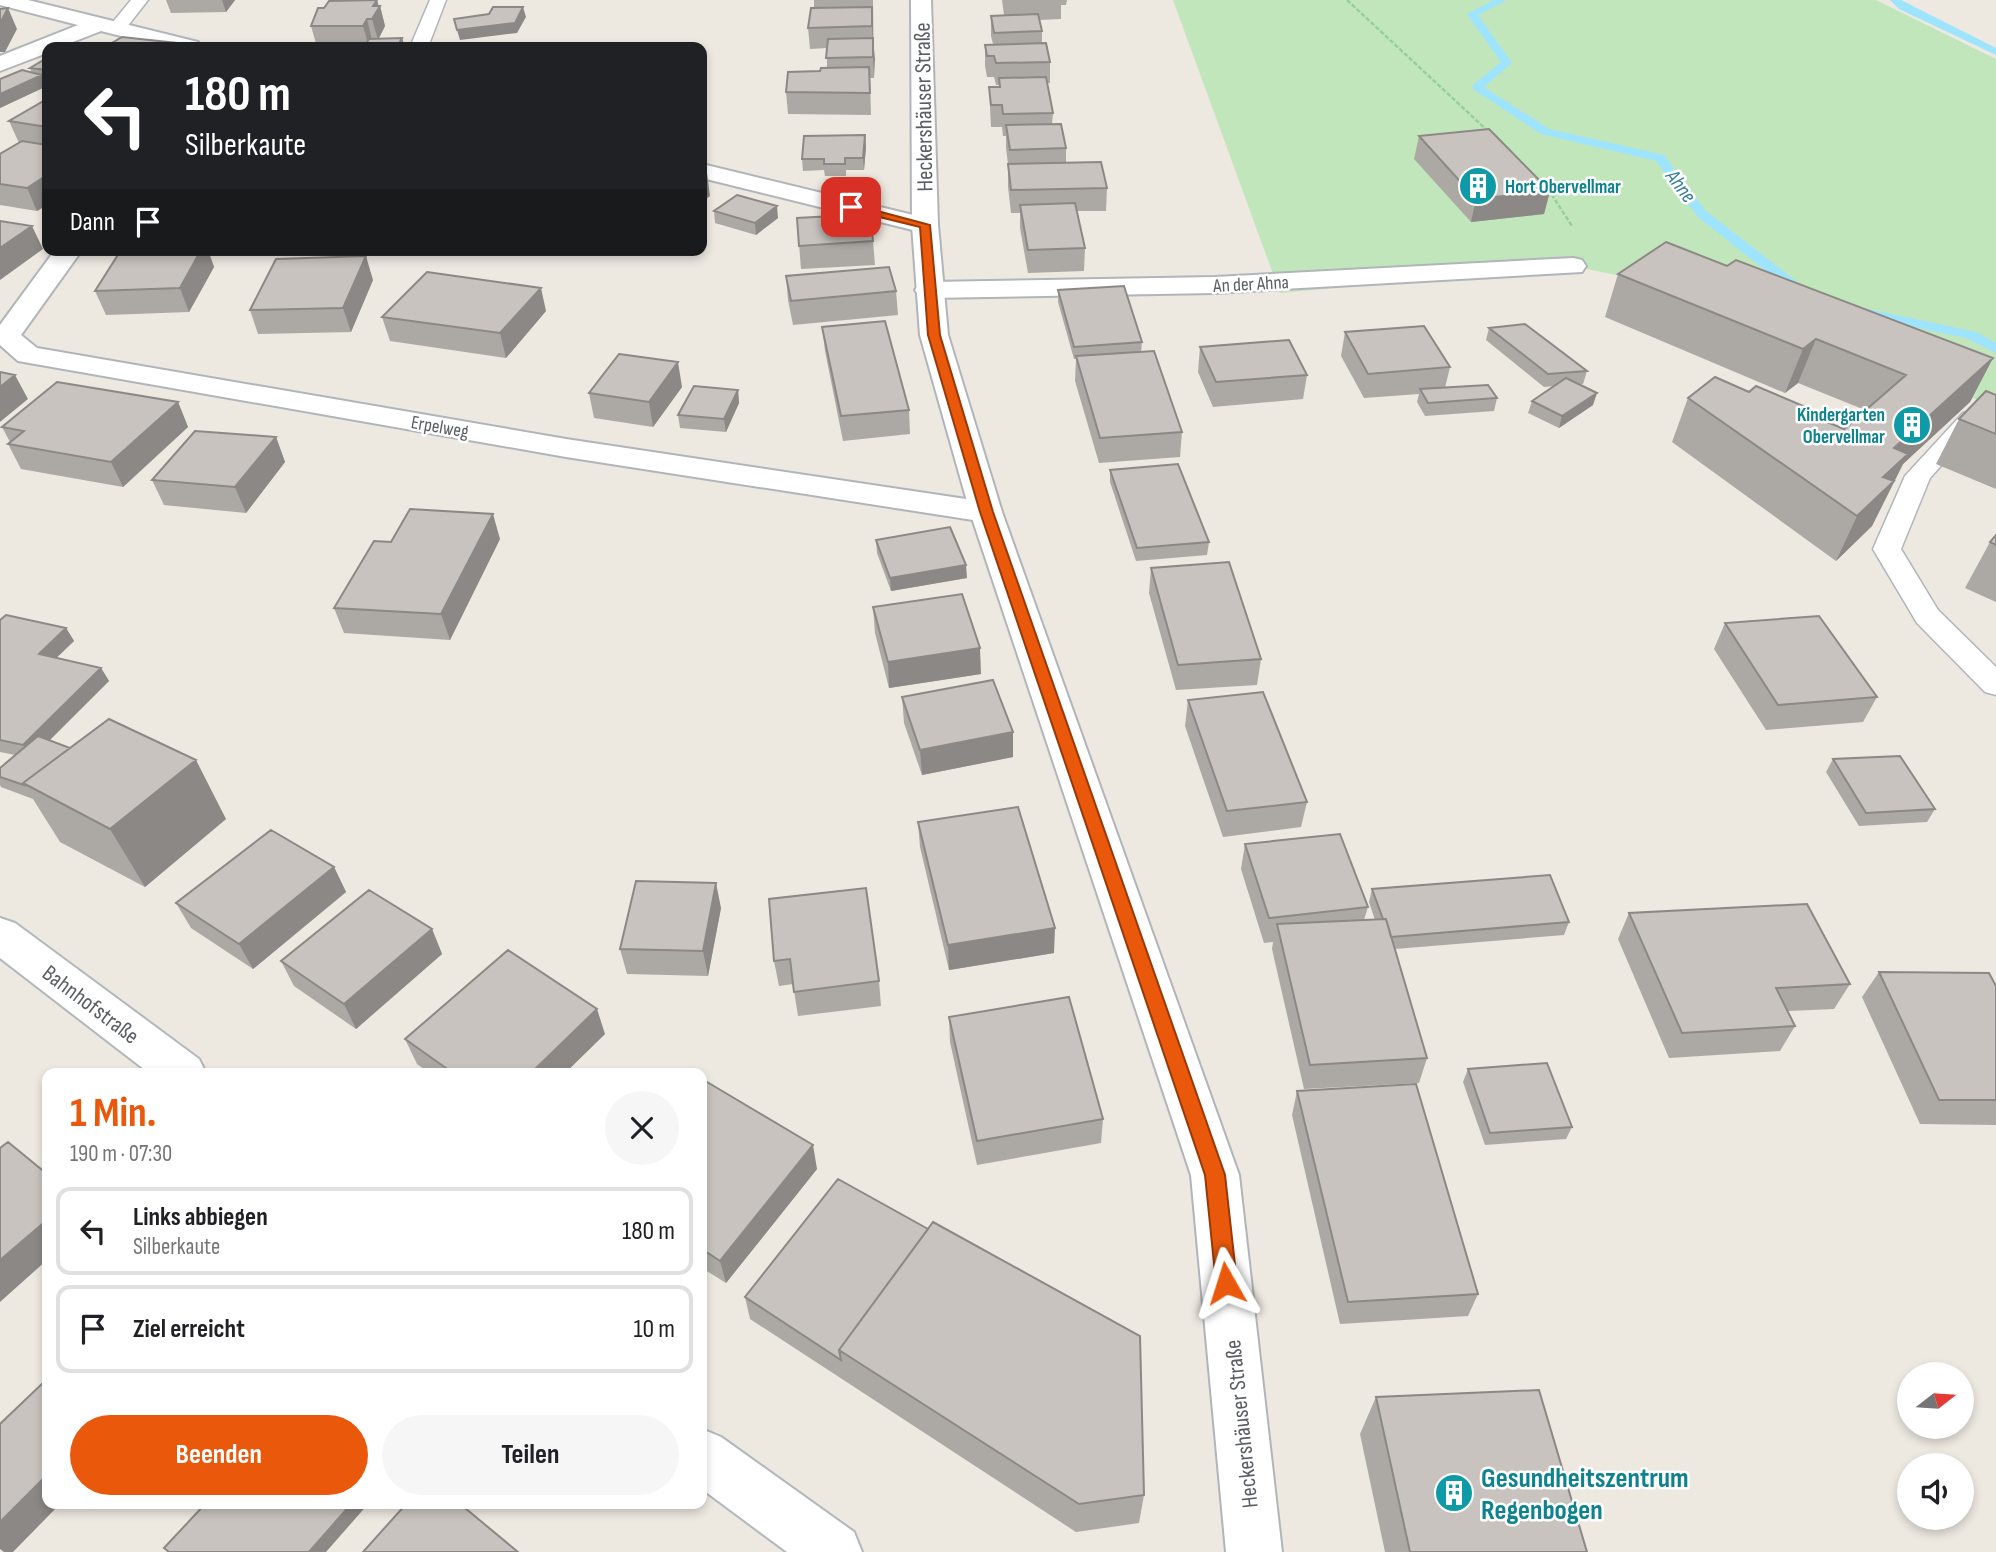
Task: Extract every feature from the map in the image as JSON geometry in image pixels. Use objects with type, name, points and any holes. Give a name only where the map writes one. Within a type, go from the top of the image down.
[{"type":"street","points":[[3,0],[170,42]]},
{"type":"street","name":"Heckershäuser Straße","points":[[921,0],[925,225],[934,335],[986,512],[1215,1175],[1254,1552]]},
{"type":"street","points":[[63,42],[108,26]]},
{"type":"street","points":[[0,64],[42,49]]},
{"type":"street","points":[[707,172],[925,225]]},
{"type":"street","name":"Erpelweg","points":[[65,256],[6,336],[28,355],[566,448],[986,512]]},
{"type":"street","name":"An der Ahna","points":[[929,290],[1215,285],[1573,265]]},
{"type":"street","name":"Bahnhofstraße","points":[[0,935],[176,1068]]},
{"type":"street","points":[[707,1460],[834,1552]]},
{"type":"lane","points":[[108,26],[140,0]]},
{"type":"lane","points":[[421,42],[438,0]]},
{"type":"lane","points":[[1987,402],[1918,476],[1888,549],[1927,616],[1996,685]]},
{"type":"path","points":[[1347,0],[1495,139]]},
{"type":"path","points":[[1543,184],[1553,194],[1572,226],[1573,265]]},
{"type":"green space","points":[[1173,0],[1876,0],[1996,59],[1996,407],[1720,297],[1573,266],[1280,293]]},
{"type":"building","points":[[377,0],[373,6],[380,6],[372,19],[367,19],[363,26],[311,26],[318,8],[324,8],[329,1]]},
{"type":"building","points":[[493,7],[523,7],[515,23],[457,30],[454,19],[489,14]]},
{"type":"building","points":[[872,7],[872,26],[808,28],[811,8]]},
{"type":"building","points":[[8,8],[0,23],[0,9]]},
{"type":"building","points":[[1038,14],[1042,31],[994,33],[991,16]]},
{"type":"building","points":[[122,37],[168,42],[114,42]]},
{"type":"building","points":[[402,38],[400,42],[367,42],[369,39]]},
{"type":"building","points":[[873,38],[873,57],[826,58],[828,39]]},
{"type":"building","points":[[1046,43],[1050,62],[996,63],[994,56],[987,56],[985,45]]},
{"type":"building","points":[[42,61],[42,69],[30,68]]},
{"type":"building","points":[[869,67],[870,93],[786,92],[788,72]]},
{"type":"building","points":[[22,70],[42,75],[0,94],[0,79]]},
{"type":"building","points":[[1046,77],[1053,113],[1003,114],[1002,105],[991,105],[989,87],[1000,87],[999,78]]},
{"type":"building","points":[[42,102],[42,126],[9,121]]},
{"type":"building","points":[[1061,124],[1066,148],[1010,150],[1006,125]]},
{"type":"building","points":[[1489,129],[1550,191],[1476,199],[1419,136]]},
{"type":"building","points":[[865,135],[863,158],[845,158],[845,164],[824,164],[824,159],[802,159],[804,136]]},
{"type":"building","points":[[22,141],[42,144],[42,178],[27,188],[0,184],[0,154]]},
{"type":"building","points":[[1101,162],[1107,188],[1011,190],[1008,164]]},
{"type":"building","points":[[737,195],[777,206],[755,223],[714,211]]},
{"type":"building","points":[[1075,203],[1085,248],[1028,250],[1020,205]]},
{"type":"building","points":[[870,214],[873,241],[799,246],[797,218]]},
{"type":"building","points":[[0,221],[32,226],[0,248]]},
{"type":"building","points":[[1666,242],[1727,266],[1736,260],[1993,358],[1894,448],[1908,454],[1883,477],[1894,481],[1857,516],[1688,398],[1715,377],[1749,392],[1756,386],[1808,408],[1803,412],[1844,429],[1906,375],[1816,339],[1803,349],[1618,274]]},
{"type":"building","points":[[117,256],[198,256],[180,288],[95,291]]},
{"type":"building","points":[[366,256],[343,308],[250,310],[276,259]]},
{"type":"building","points":[[889,267],[896,291],[791,301],[786,276]]},
{"type":"building","points":[[427,272],[541,288],[500,333],[382,317]]},
{"type":"building","points":[[1124,286],[1142,342],[1074,347],[1058,290]]},
{"type":"building","points":[[885,321],[909,410],[841,416],[822,327]]},
{"type":"building","points":[[1525,324],[1587,371],[1548,374],[1489,328]]},
{"type":"building","points":[[1424,326],[1450,367],[1368,374],[1345,332]]},
{"type":"building","points":[[1289,340],[1307,375],[1216,382],[1200,347]]},
{"type":"building","points":[[1154,351],[1182,432],[1100,438],[1076,356]]},
{"type":"building","points":[[619,354],[678,362],[649,402],[589,393]]},
{"type":"building","points":[[0,372],[15,375],[0,387]]},
{"type":"building","points":[[1566,378],[1597,393],[1562,416],[1532,401]]},
{"type":"building","points":[[57,382],[178,402],[111,462],[8,444],[24,431],[2,427]]},
{"type":"building","points":[[1488,385],[1497,398],[1428,403],[1420,389]]},
{"type":"building","points":[[694,386],[738,390],[724,419],[678,415]]},
{"type":"building","points":[[1986,391],[1996,395],[1996,434],[1959,419]]},
{"type":"building","points":[[195,431],[276,437],[235,487],[152,480]]},
{"type":"building","points":[[1178,464],[1209,542],[1137,548],[1110,470]]},
{"type":"building","points":[[410,509],[493,514],[441,614],[334,608],[374,541],[391,542]]},
{"type":"building","points":[[950,527],[966,565],[890,578],[876,540]]},
{"type":"building","points":[[1229,562],[1261,659],[1178,665],[1151,568]]},
{"type":"building","points":[[962,594],[980,648],[888,662],[873,607]]},
{"type":"building","points":[[6,615],[66,628],[39,654],[101,668],[23,745],[0,740],[0,620]]},
{"type":"building","points":[[1819,616],[1877,697],[1778,705],[1725,623]]},
{"type":"building","points":[[993,680],[1013,732],[920,750],[902,697]]},
{"type":"building","points":[[1263,692],[1307,802],[1227,811],[1188,700]]},
{"type":"building","points":[[109,719],[196,760],[110,829],[23,783]]},
{"type":"building","points":[[38,736],[70,748],[23,783],[24,785],[0,777],[0,768]]},
{"type":"building","points":[[1900,756],[1935,809],[1866,813],[1833,759]]},
{"type":"building","points":[[1018,807],[1055,928],[948,945],[918,822]]},
{"type":"building","points":[[271,830],[334,867],[239,944],[176,903]]},
{"type":"building","points":[[1340,834],[1368,907],[1269,918],[1245,844]]},
{"type":"building","points":[[1550,875],[1569,922],[1391,937],[1372,889]]},
{"type":"building","points":[[636,881],[716,883],[703,951],[620,949]]},
{"type":"building","points":[[866,888],[879,981],[794,992],[790,959],[774,961],[769,899]]},
{"type":"building","points":[[369,890],[432,929],[344,1004],[281,961]]},
{"type":"building","points":[[1807,904],[1850,984],[1776,988],[1795,1026],[1682,1033],[1629,913]]},
{"type":"building","points":[[1386,919],[1427,1058],[1310,1065],[1277,924]]},
{"type":"building","points":[[508,950],[597,1009],[536,1068],[446,1068],[405,1039]]},
{"type":"building","points":[[1879,972],[1989,973],[1996,986],[1996,1100],[1939,1100]]},
{"type":"building","points":[[1069,997],[1103,1119],[977,1141],[949,1017]]},
{"type":"building","points":[[1547,1063],[1572,1127],[1490,1133],[1468,1069]]},
{"type":"building","points":[[707,1082],[813,1145],[720,1261],[707,1252]]},
{"type":"building","points":[[1416,1084],[1478,1294],[1348,1302],[1297,1091]]},
{"type":"building","points":[[8,1142],[42,1170],[42,1224],[0,1260],[0,1148]]},
{"type":"building","points":[[838,1179],[928,1229],[839,1350],[841,1360],[745,1297]]},
{"type":"building","points":[[933,1222],[1140,1336],[1144,1495],[1079,1504],[839,1350]]},
{"type":"building","points":[[42,1384],[42,1480],[0,1522],[0,1424]]},
{"type":"building","name":"Gesundheitszentrum Regenbogen","points":[[1539,1390],[1587,1552],[1410,1552],[1376,1397]]},
{"type":"building","points":[[200,1509],[347,1509],[309,1552],[169,1552],[164,1548]]},
{"type":"building","points":[[402,1509],[466,1509],[518,1552],[363,1552]]},
{"type":"waterway","name":"Ahne","points":[[1502,0],[1472,14],[1507,63],[1477,87],[1545,132],[1660,158],[1702,214],[1804,294]]},
{"type":"waterway","points":[[1895,0],[1903,7],[1996,52]]},
{"type":"waterway","name":"Ahne","points":[[1859,311],[1971,335],[1996,349]]},
{"type":"place","name":"Hort Obervellmar","points":[[1478,186]]},
{"type":"place","name":"Kindergarten Obervellmar","points":[[1912,425]]},
{"type":"place","name":"Gesundheitszentrum Regenbogen","points":[[1454,1493]]},
{"type":"route","points":[[851,207],[925,225],[934,335],[986,512],[1215,1175],[1226,1283]]}]
